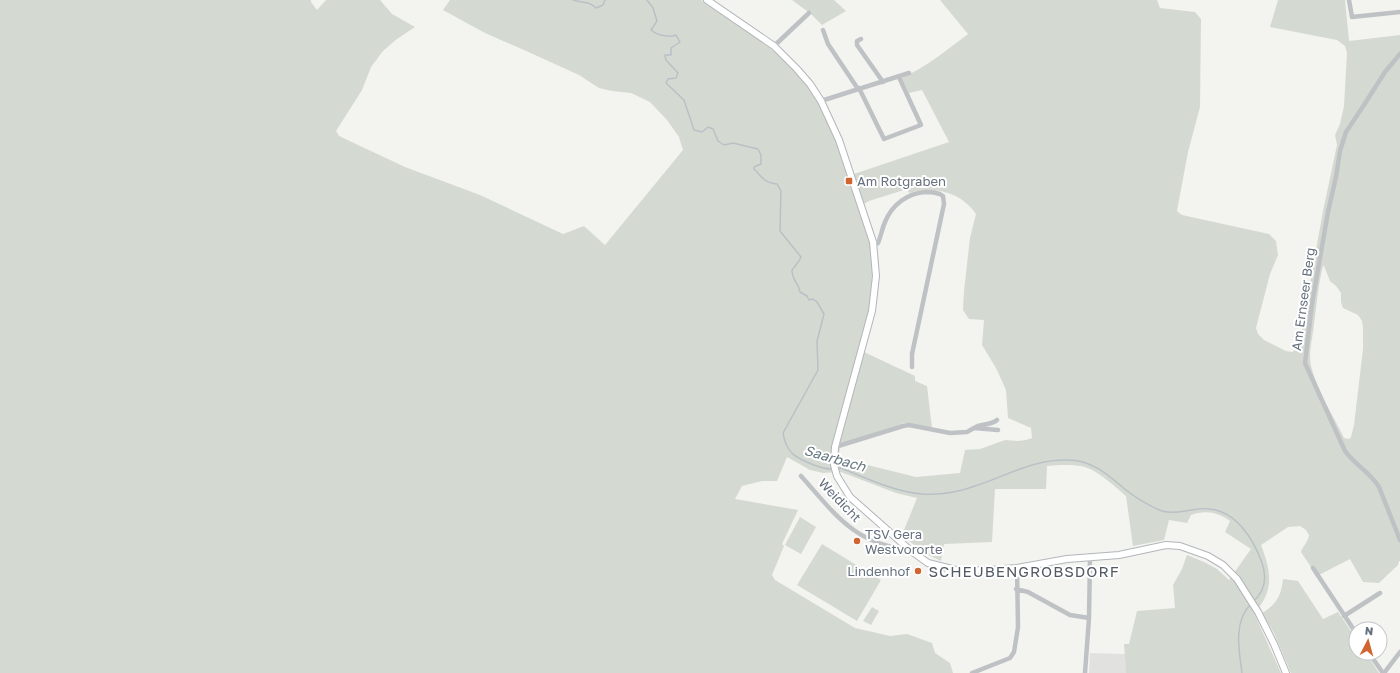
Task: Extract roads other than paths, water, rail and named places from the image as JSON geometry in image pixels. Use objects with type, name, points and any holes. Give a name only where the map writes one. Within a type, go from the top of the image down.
[{"type":"main road","points":[[706,0],[774,46],[810,84],[821,101],[839,140],[874,245],[876,276],[872,311],[835,447],[834,465],[837,476],[850,497],[910,550],[928,563],[960,571],[1033,566],[1044,562],[1119,555],[1166,545],[1180,546],[1208,556],[1223,565],[1237,579],[1258,612],[1286,673]]},
{"type":"street","points":[[1349,0],[1352,17],[1400,12]]},
{"type":"street","points":[[774,46],[809,13]]},
{"type":"street","points":[[823,30],[828,44],[858,89],[884,139],[921,125],[900,77]]},
{"type":"street","points":[[861,39],[857,42],[857,45],[883,82]]},
{"type":"street","name":"Am Ernseer Berg","points":[[1400,54],[1385,72],[1346,132],[1340,151],[1312,304],[1305,363],[1345,452],[1374,480],[1379,487],[1400,540]]},
{"type":"street","points":[[821,101],[909,73]]},
{"type":"street","points":[[874,245],[878,243],[890,214],[903,198],[921,192],[937,192],[943,196],[944,204],[912,354],[912,367]]},
{"type":"street","points":[[835,447],[903,426],[909,425],[950,433],[967,432],[977,426],[997,420]]},
{"type":"street","points":[[974,428],[998,430]]},
{"type":"street","name":"Weidicht","points":[[802,476],[843,522],[861,536],[892,548],[910,550]]},
{"type":"street","points":[[1085,673],[1089,618],[1090,558]]},
{"type":"street","points":[[972,673],[1010,658],[1014,652],[1018,627],[1016,588],[1017,568]]},
{"type":"street","points":[[1313,568],[1348,622]]},
{"type":"street","points":[[1016,588],[1028,592],[1070,615],[1089,618]]},
{"type":"street","points":[[1344,616],[1380,593]]},
{"type":"street","points":[[1375,661],[1383,673],[1400,652]]},
{"type":"waterway","name":"Saarbach","points":[[573,0],[588,3],[596,8],[603,5],[605,0]]},
{"type":"waterway","name":"Saarbach","points":[[647,0],[653,8],[657,21],[651,30],[663,36],[676,35],[680,42],[671,48],[671,55],[665,55],[666,60],[678,73],[676,78],[668,79],[666,83],[684,100],[694,130],[702,132],[708,127],[713,129],[718,141],[724,145],[733,143],[758,149],[761,155],[761,164],[754,167],[754,169],[766,181],[777,184],[781,191],[780,231],[801,257],[792,270],[793,277],[800,292],[807,296],[809,300],[813,299],[817,302],[824,314],[817,341],[818,370],[783,433],[784,440],[789,450],[797,457],[814,465],[832,469]]},
{"type":"waterway","name":"Saarbach","points":[[836,469],[841,468],[881,484],[912,493],[929,494],[962,490],[1043,462],[1068,460],[1085,463],[1099,469],[1139,499],[1162,511],[1174,512],[1208,509],[1220,511],[1236,521],[1243,528],[1254,545],[1264,568],[1264,584],[1257,598],[1253,602]]},
{"type":"waterway","name":"Saarbach","points":[[1242,673],[1239,628],[1245,611],[1251,604]]},
{"type":"place","name":"Am Rotgraben","points":[[849,181]]},
{"type":"place","name":"TSV Gera Westvororte","points":[[857,541]]},
{"type":"place","name":"Lindenhof","points":[[918,571]]},
{"type":"district","name":"SCHEUBENGROBSDORF","points":[[1024,571]]}]
